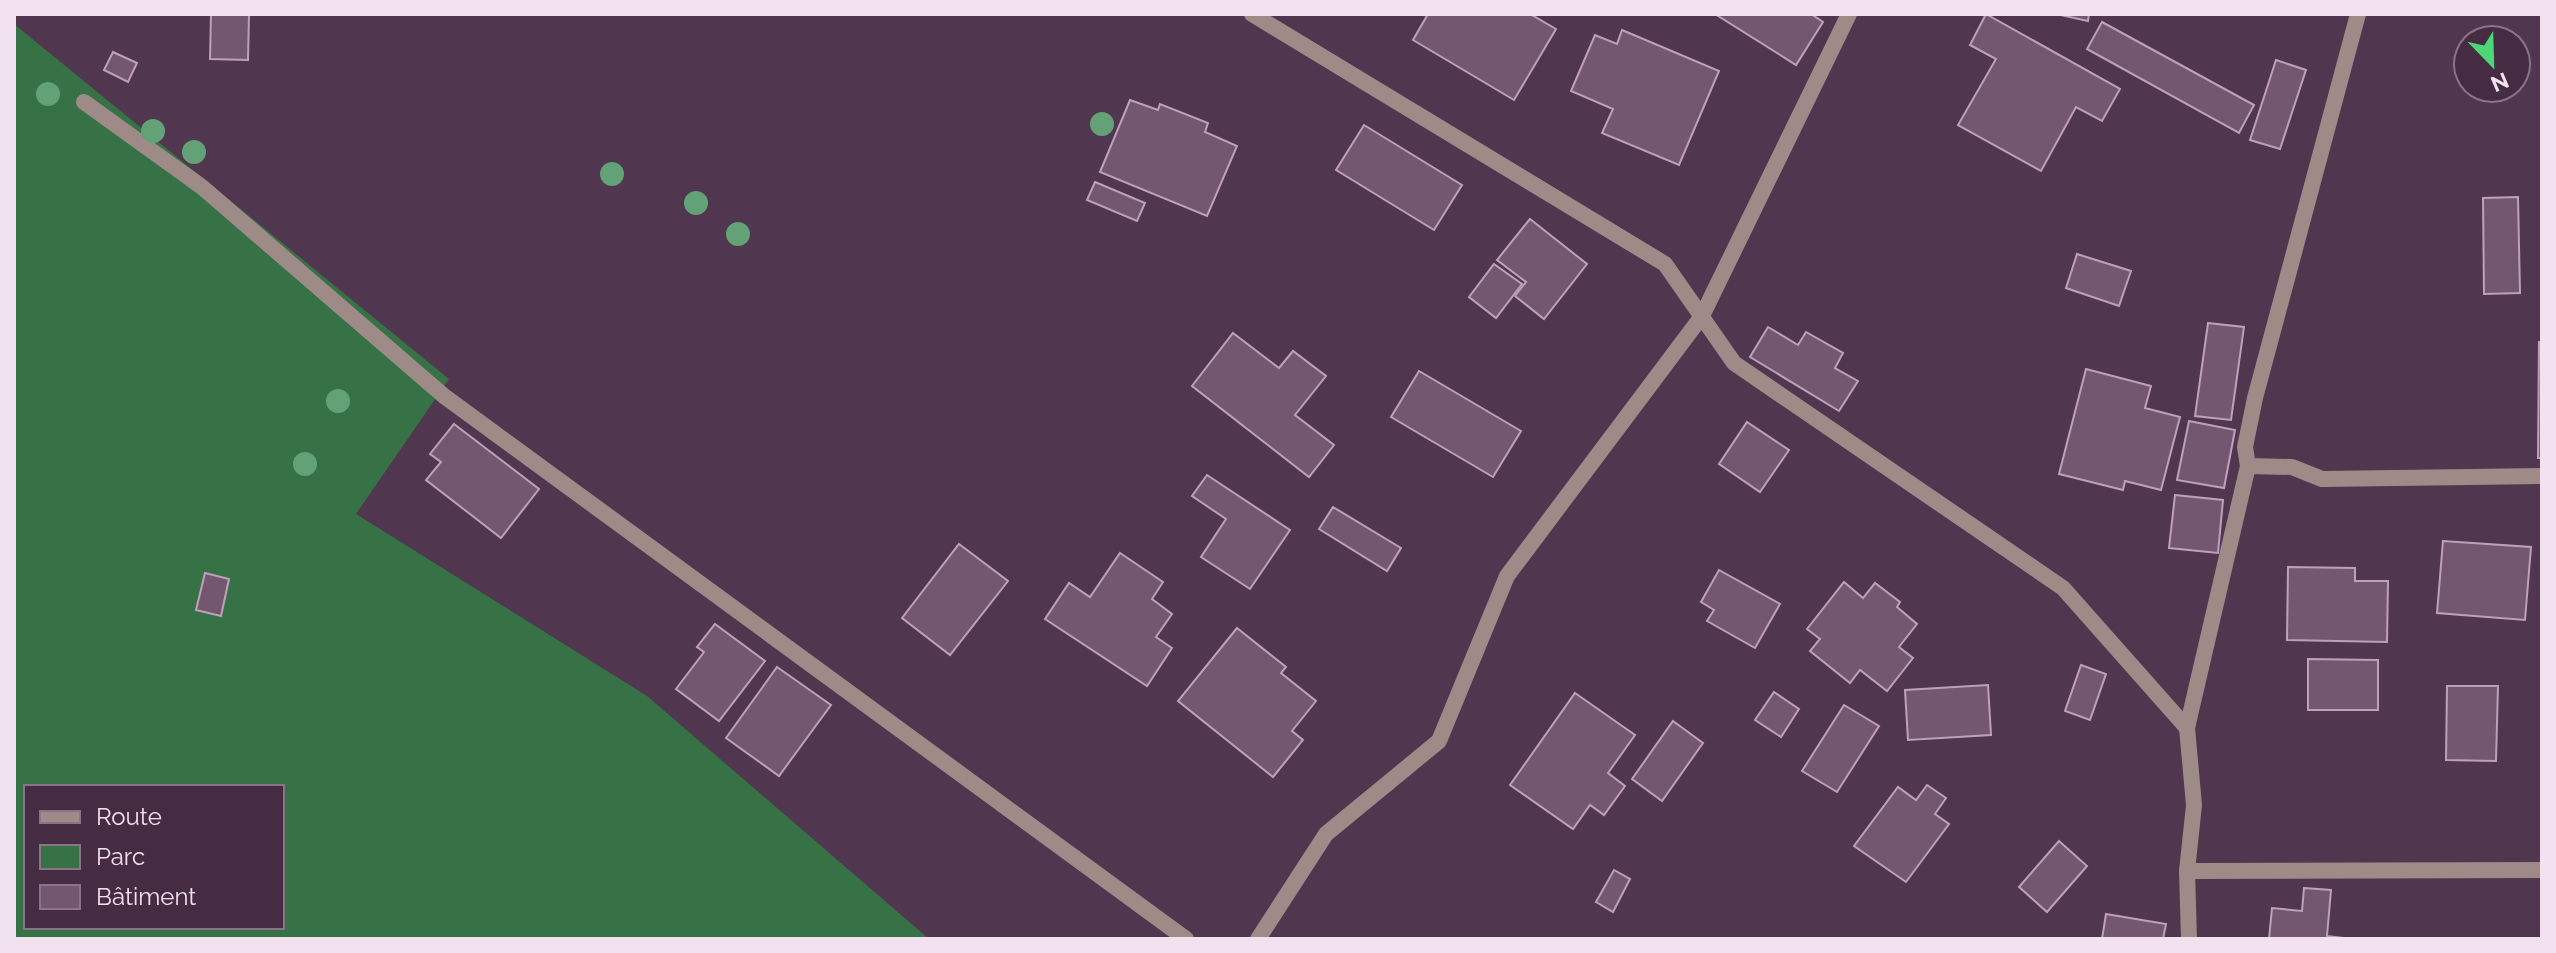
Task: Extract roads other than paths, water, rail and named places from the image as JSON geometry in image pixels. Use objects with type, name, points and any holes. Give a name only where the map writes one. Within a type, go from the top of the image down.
[{"type":"street","points":[[1252,14],[1665,264],[1734,363],[2063,588],[2187,728]]},
{"type":"street","points":[[1258,939],[1326,834],[1439,741],[1507,576],[1702,316],[1849,14]]},
{"type":"street","points":[[2189,939],[2187,871],[2194,805],[2187,728],[2248,466],[2245,447],[2255,398],[2358,14]]},
{"type":"street","points":[[84,102],[202,187],[444,396],[1186,939]]},
{"type":"street","points":[[2248,466],[2292,467],[2322,479],[2542,476]]},
{"type":"street","points":[[2187,871],[2542,870]]}]
